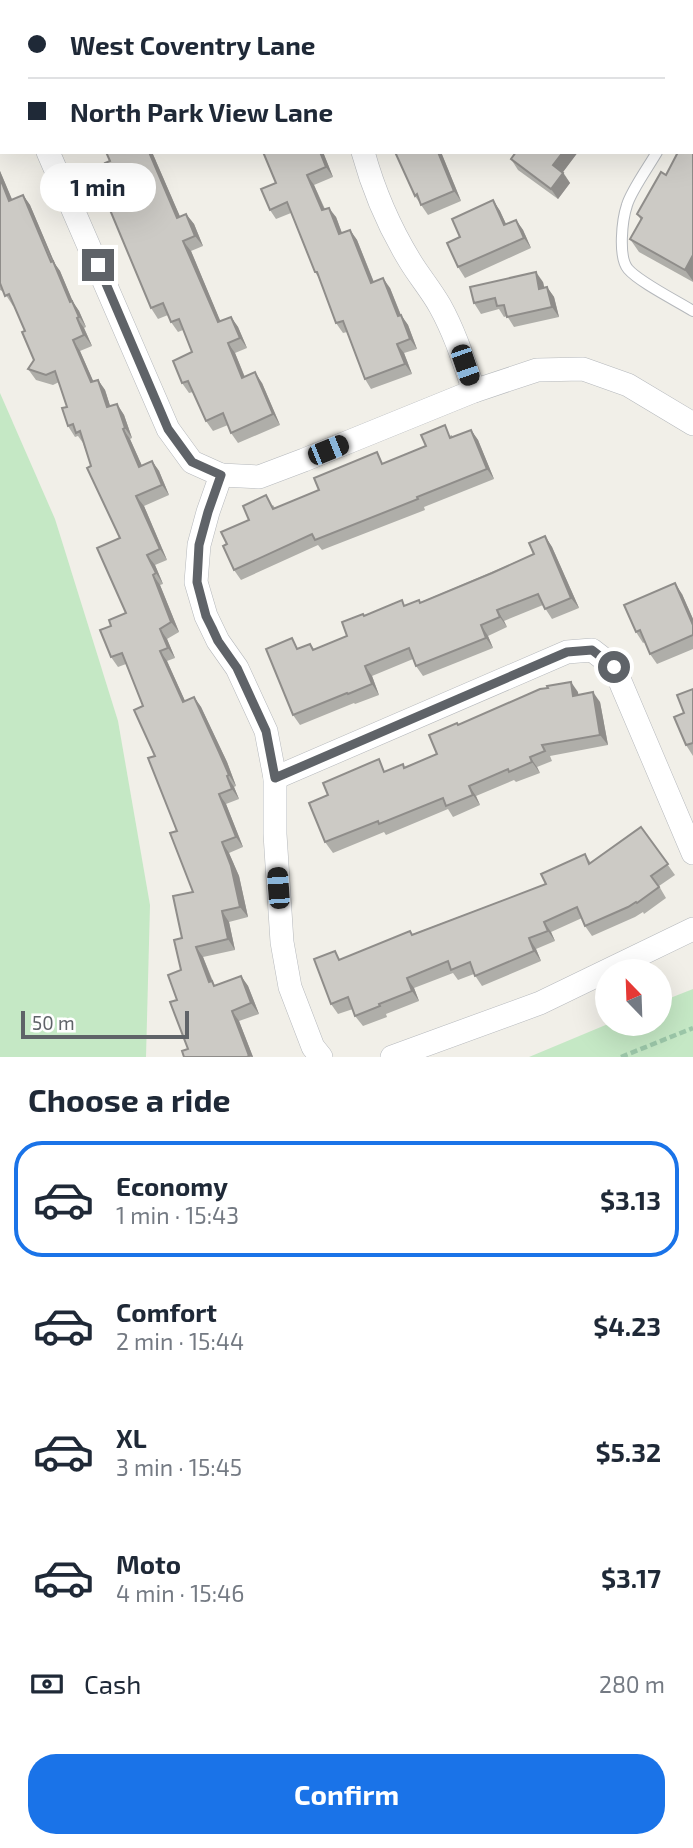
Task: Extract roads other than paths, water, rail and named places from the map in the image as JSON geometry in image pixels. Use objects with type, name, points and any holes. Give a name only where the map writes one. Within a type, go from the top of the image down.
[{"type":"street","points":[[49,154],[168,429],[192,462],[221,475],[259,477],[474,391],[537,370],[583,369],[628,384],[685,419]]},
{"type":"street","points":[[364,154],[372,185],[389,225],[439,304],[456,339],[474,391]]},
{"type":"street","points":[[221,475],[199,545],[197,582],[210,624],[237,668],[266,731],[275,778],[275,834],[282,942],[289,987],[313,1047],[321,1057]]},
{"type":"street","points":[[275,778],[567,652],[592,650],[614,667],[693,853]]},
{"type":"street","points":[[392,1057],[540,1003],[693,929]]},
{"type":"lane","points":[[656,154],[627,204],[621,248],[623,260],[628,269],[637,276],[693,311]]}]
